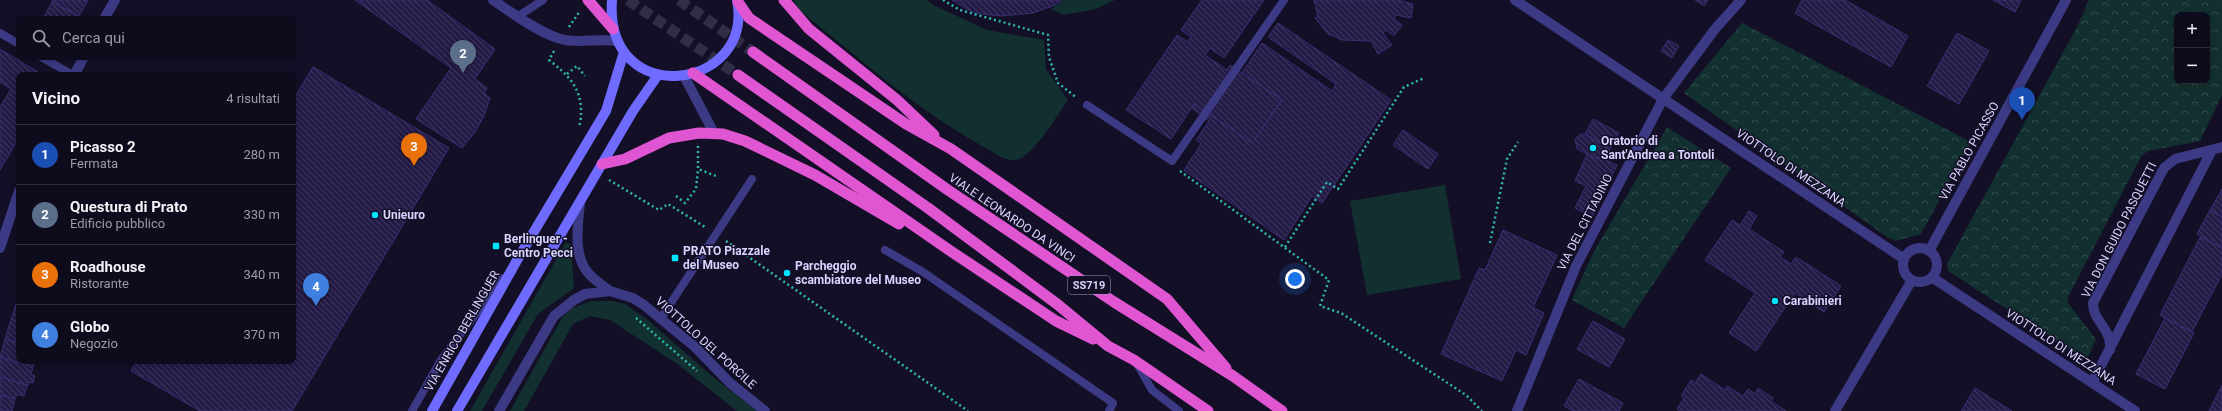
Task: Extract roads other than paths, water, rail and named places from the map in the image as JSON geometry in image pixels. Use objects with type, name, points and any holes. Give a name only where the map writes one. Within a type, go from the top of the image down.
[{"type":"highway","points":[[588,0],[613,29]]},
{"type":"highway","points":[[784,0],[809,29],[897,100],[947,147]]},
{"type":"highway","points":[[737,1],[750,18],[906,124],[947,147],[1167,299],[1233,376]]},
{"type":"highway","name":"VIALE LEONARDO DA VINCI","points":[[753,52],[961,199],[1114,302],[1233,376],[1282,411]]},
{"type":"highway","points":[[689,75],[1056,321],[1108,346]]},
{"type":"highway","name":"SS719","points":[[738,75],[934,213],[1057,304],[1108,346],[1134,360],[1208,411]]},
{"type":"highway","points":[[599,168],[669,138],[714,133],[734,136],[815,175],[952,252]]},
{"type":"main road","points":[[612,0],[613,29],[617,41],[632,61],[645,70],[658,74],[689,75],[712,64],[727,50],[737,28],[737,1]]},
{"type":"main road","name":"VIA ENRICO BERLINGUER","points":[[432,411],[520,255],[606,111],[624,52]]},
{"type":"main road","points":[[457,411],[637,104],[658,74]]},
{"type":"street","points":[[106,16],[115,0]]},
{"type":"street","points":[[493,0],[517,17],[561,40],[603,39],[617,41]]},
{"type":"street","name":"VIOTTOLO DI MEZZANA","points":[[1515,0],[1904,259]]},
{"type":"street","name":"VIA DEL CITTADINO","points":[[1517,411],[1576,266],[1663,99],[1715,29],[1741,0]]},
{"type":"street","name":"VIA PABLO PICASSO","points":[[1929,251],[2066,0]]},
{"type":"street","points":[[75,72],[82,60]]},
{"type":"street","points":[[689,75],[714,133]]},
{"type":"street","name":"VIA DON GUIDO PASQUETTI","points":[[2110,350],[2110,337],[2095,315],[2094,303],[2164,168],[2175,159],[2222,147]]},
{"type":"street","points":[[2092,383],[2212,150]]},
{"type":"street","points":[[0,248],[16,200]]},
{"type":"street","points":[[580,203],[578,240],[581,260],[590,275],[610,291]]},
{"type":"street","points":[[1922,248],[1929,251],[1935,257],[1937,263],[1936,274],[1933,278],[1922,282],[1912,280],[1905,271],[1904,259],[1913,250],[1922,248]]},
{"type":"street","name":"VIOTTOLO DI MEZZANA","points":[[1933,278],[2135,411]]},
{"type":"street","points":[[1835,411],[1912,280]]},
{"type":"street","name":"VIOTTOLO DEL PORCILE","points":[[499,411],[554,316],[574,300],[585,294],[610,291],[640,303],[661,318],[695,347],[730,383],[765,411]]},
{"type":"lane","points":[[517,17],[543,0]]},
{"type":"lane","points":[[1087,105],[1172,161],[1284,0]]},
{"type":"lane","points":[[0,33],[16,42]]},
{"type":"lane","points":[[47,60],[68,72]]},
{"type":"lane","points":[[661,318],[752,179]]},
{"type":"lane","points":[[885,250],[923,272],[1113,403],[1108,411]]},
{"type":"lane","points":[[412,411],[441,360],[520,255]]},
{"type":"lane","points":[[1134,360],[1152,390],[1179,411]]},
{"type":"tunnel","points":[[628,0],[738,75]]},
{"type":"tunnel","points":[[679,0],[753,52]]},
{"type":"place","name":"Questura di Prato","points":[[463,73]]},
{"type":"place","name":"Picasso 2","points":[[2022,120]]},
{"type":"place","name":"Oratorio di Sant'Andrea a Tontoli","points":[[1593,148]]},
{"type":"place","name":"Roadhouse","points":[[414,166]]},
{"type":"place","name":"Unieuro","points":[[375,215]]},
{"type":"place","name":"Berlinguer - Centro Pecci","points":[[496,246]]},
{"type":"place","name":"PRATO Piazzale del Museo","points":[[675,258]]},
{"type":"place","name":"Parcheggio scambiatore del Museo","points":[[787,273]]},
{"type":"place","name":"Carabinieri","points":[[1775,301]]},
{"type":"place","name":"Globo","points":[[316,306]]}]
